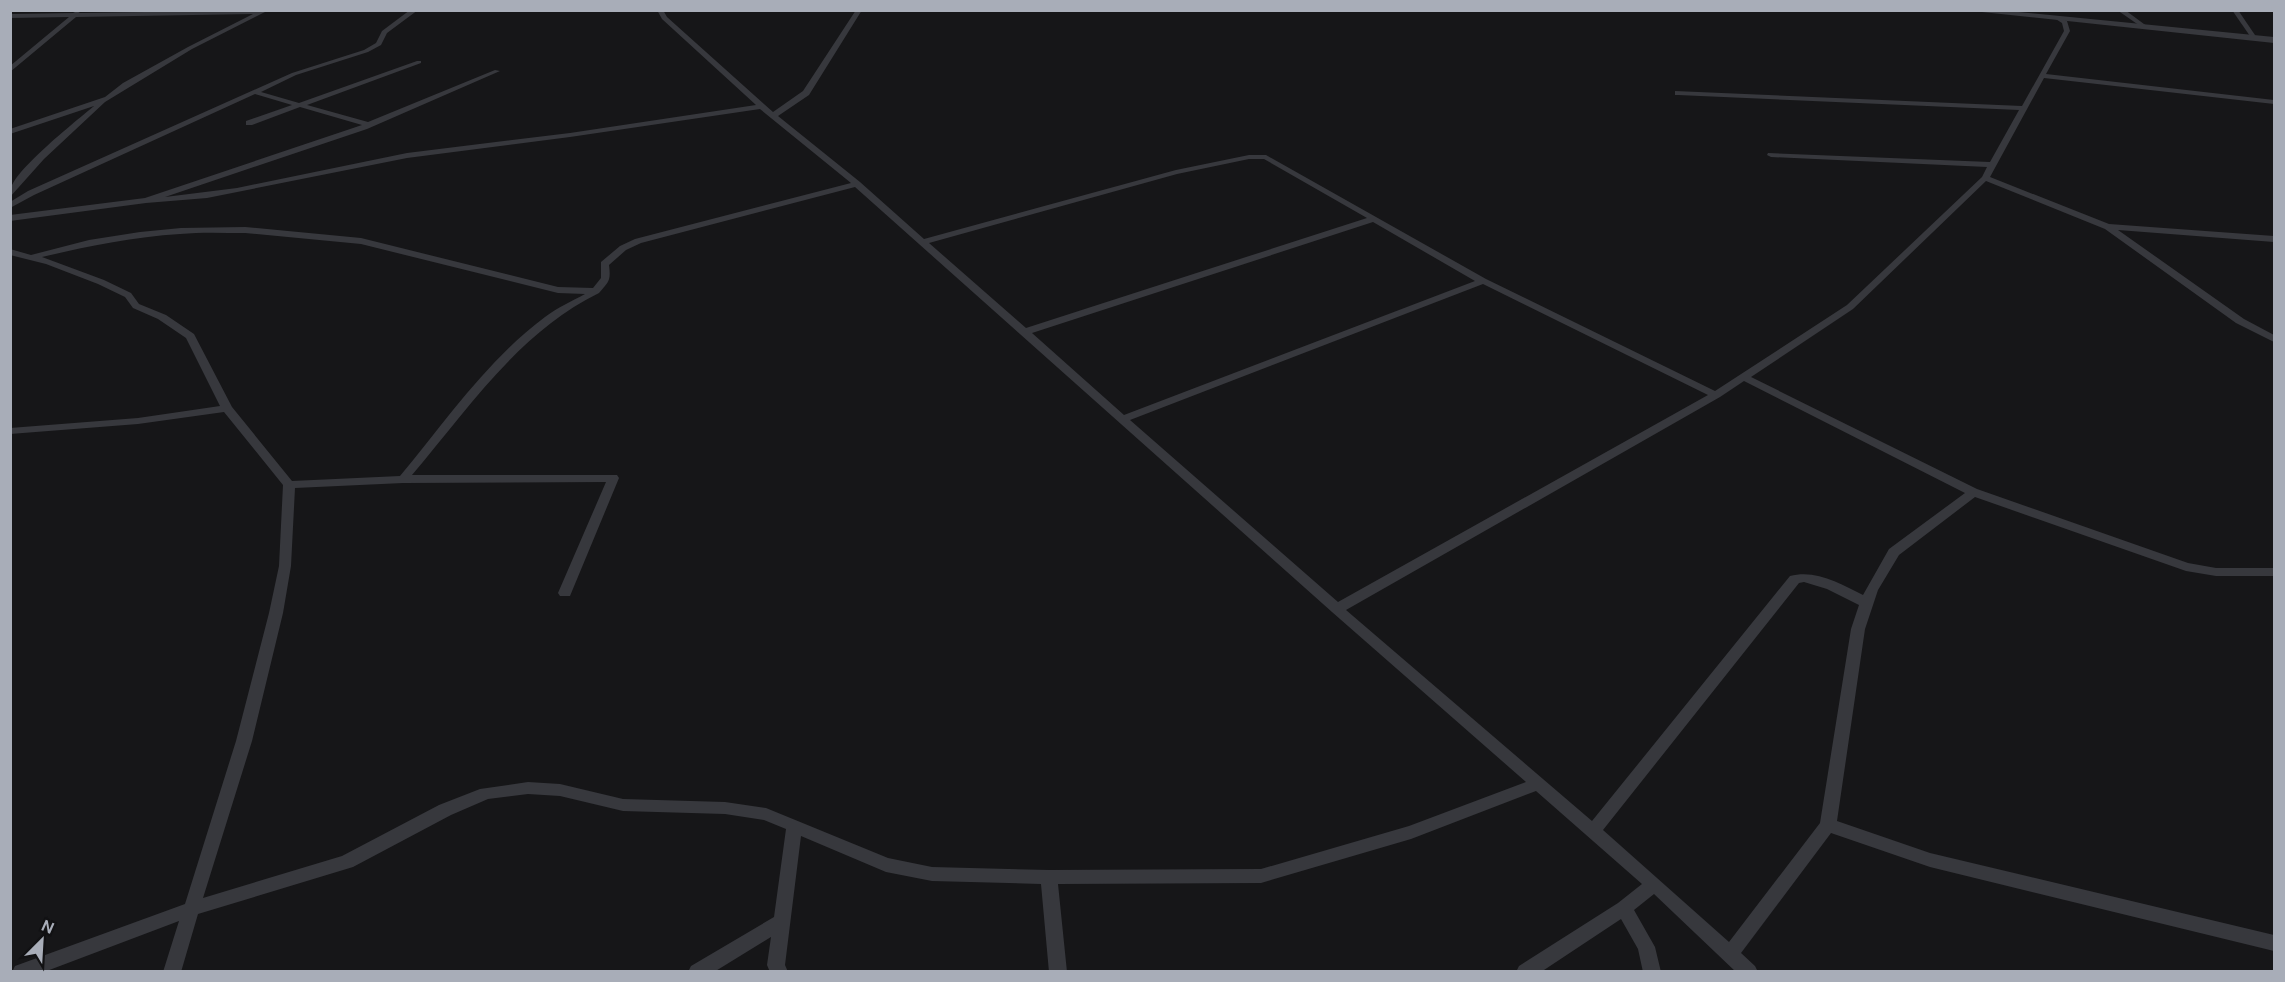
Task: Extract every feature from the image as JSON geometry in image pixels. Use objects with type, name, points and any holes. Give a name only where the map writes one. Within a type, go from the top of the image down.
[{"type":"street","points":[[10,16],[78,12],[230,14],[273,10]]},
{"type":"street","points":[[10,206],[32,193],[254,92],[328,61],[366,51],[379,45],[384,32],[415,10]]},
{"type":"street","points":[[660,10],[664,18],[768,111],[857,184],[1337,609],[1654,884],[1749,972]]},
{"type":"street","points":[[768,111],[799,92],[810,80],[854,10]]},
{"type":"street","points":[[10,218],[217,193],[313,173],[462,147],[768,111],[806,93],[859,10]]},
{"type":"street","points":[[1967,10],[2274,40]]},
{"type":"street","points":[[2120,10],[2145,27]]},
{"type":"street","points":[[2235,10],[2254,38]]},
{"type":"street","points":[[10,195],[20,180],[64,135],[126,85],[190,48],[265,11]]},
{"type":"street","points":[[10,70],[78,12]]},
{"type":"street","points":[[1998,13],[2092,12]]},
{"type":"street","points":[[2064,20],[2092,12]]},
{"type":"street","points":[[2092,12],[2094,17],[2107,23]]},
{"type":"street","points":[[1337,609],[1716,396],[1850,308],[1984,178],[2067,31],[2064,20]]},
{"type":"street","points":[[249,123],[419,62]]},
{"type":"street","points":[[146,200],[369,125],[497,71]]},
{"type":"street","points":[[2042,76],[2274,102]]},
{"type":"street","points":[[254,92],[369,125]]},
{"type":"street","points":[[1678,93],[2024,108]]},
{"type":"street","points":[[10,132],[108,99]]},
{"type":"street","points":[[1771,155],[1992,165]]},
{"type":"street","points":[[922,242],[1176,172],[1256,156],[1273,161],[1483,281],[1716,396]]},
{"type":"street","points":[[1984,178],[2108,227],[2240,321],[2274,339]]},
{"type":"street","points":[[403,479],[502,363],[539,326],[555,313],[596,291],[606,278],[604,264],[610,257],[630,245],[857,184]]},
{"type":"street","points":[[1025,332],[1373,219]]},
{"type":"street","points":[[2108,227],[2274,239]]},
{"type":"street","points":[[32,258],[56,250],[140,235],[181,231],[245,230],[361,241],[558,290],[596,291]]},
{"type":"street","points":[[10,252],[101,282],[128,295],[136,306],[162,317],[190,336],[227,408],[289,485],[285,566],[276,613],[244,741],[172,972]]},
{"type":"street","points":[[1123,419],[1483,281]]},
{"type":"street","points":[[1744,377],[1973,492],[2186,567],[2216,572],[2274,572]]},
{"type":"street","points":[[10,431],[138,421],[227,408]]},
{"type":"street","points":[[289,485],[403,479],[613,478],[565,593]]},
{"type":"street","points":[[1730,954],[1828,825],[1858,629],[1871,590],[1894,552],[1973,492]]},
{"type":"street","points":[[1593,831],[1795,579],[1804,576],[1867,603]]},
{"type":"street","points":[[21,972],[192,909],[347,862],[445,810],[486,793],[528,788],[560,790],[622,806],[725,808],[766,814],[886,866],[932,874],[1049,878],[1261,876],[1411,832],[1538,784]]},
{"type":"street","points":[[1828,825],[1930,860],[2274,943]]},
{"type":"street","points":[[779,972],[776,965],[794,826]]},
{"type":"street","points":[[1049,878],[1058,972]]},
{"type":"street","points":[[1525,972],[1624,908],[1654,884]]},
{"type":"street","points":[[1624,908],[1646,948],[1652,972]]},
{"type":"street","points":[[697,972],[782,921]]}]
